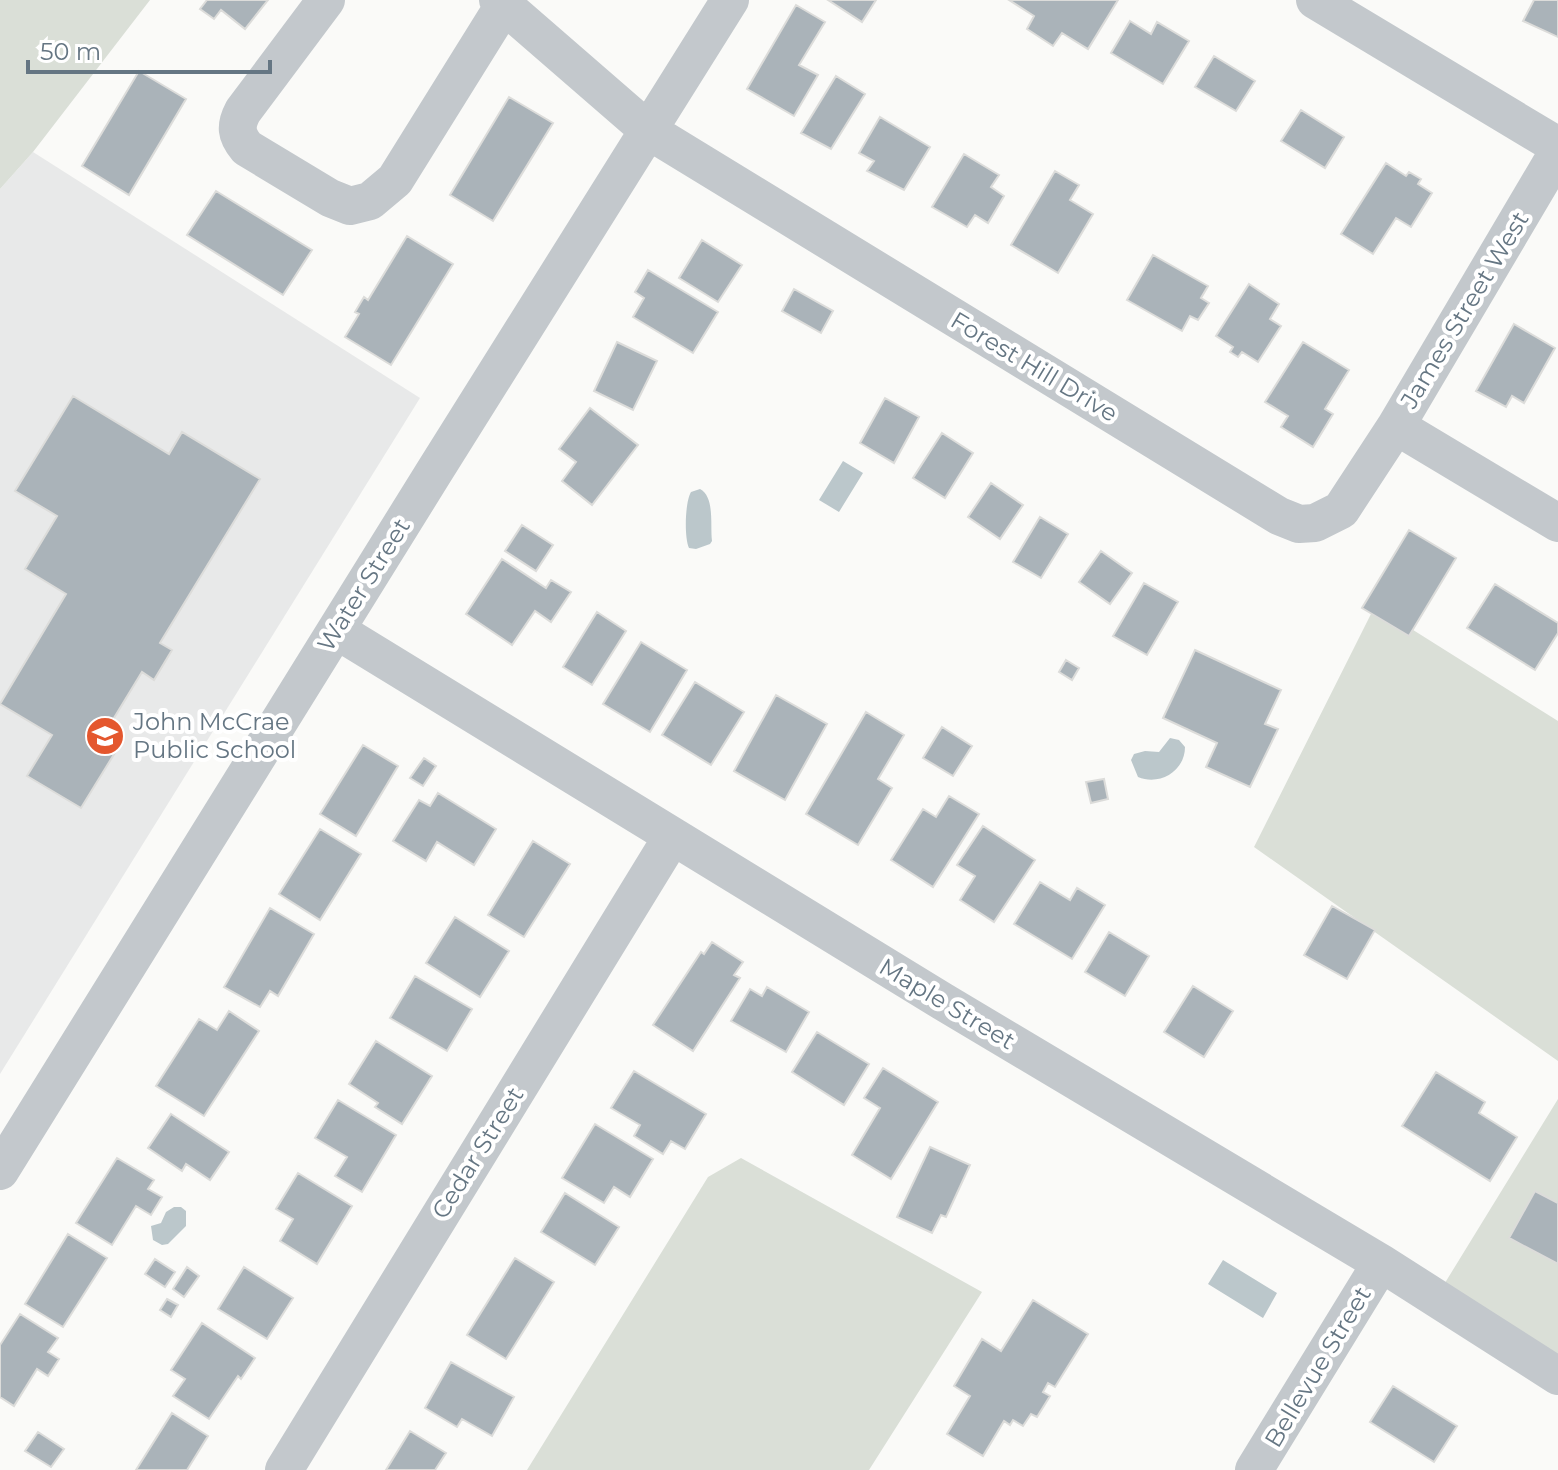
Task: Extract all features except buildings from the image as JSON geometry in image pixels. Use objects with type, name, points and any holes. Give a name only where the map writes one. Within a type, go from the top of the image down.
[{"type":"street","name":"Forest Hill Drive","points":[[326,0],[243,111],[237,124],[238,138],[247,148],[271,163],[330,198],[350,206],[370,201],[395,180],[501,2],[649,131],[1279,516],[1299,524],[1315,523],[1341,510],[1396,426]]},
{"type":"street","name":"Water Street","points":[[0,1171],[730,0]]},
{"type":"street","points":[[1315,0],[1558,149]]},
{"type":"street","name":"James Street West","points":[[1396,426],[1558,149]]},
{"type":"street","points":[[1396,426],[1558,523]]},
{"type":"street","name":"Maple Street","points":[[336,630],[672,837],[1381,1263],[1558,1376]]},
{"type":"street","name":"Cedar Street","points":[[284,1470],[672,837]]},
{"type":"street","name":"Bellevue Street","points":[[1254,1470],[1381,1263]]},
{"type":"shaded area","points":[[0,0],[150,0],[33,152],[0,189]]},
{"type":"shaded area","name":"John McCrae Public School","points":[[33,152],[420,398],[0,1074],[0,189]]},
{"type":"shaded area","points":[[843,461],[863,473],[839,512],[819,500]]},
{"type":"shaded area","points":[[700,489],[710,505],[712,541],[696,549],[689,548],[687,543],[686,511],[691,492]]},
{"type":"shaded area","points":[[1375,606],[1558,721],[1558,1061],[1254,847]]},
{"type":"shaded area","points":[[1170,738],[1179,740],[1185,747],[1181,763],[1163,778],[1138,777],[1131,760],[1134,754],[1159,752]]},
{"type":"shaded area","points":[[1558,1099],[1558,1382],[1432,1304]]},
{"type":"shaded area","points":[[741,1158],[982,1292],[869,1470],[527,1470],[708,1177]]},
{"type":"shaded area","points":[[174,1207],[186,1211],[186,1226],[168,1244],[162,1245],[153,1240],[151,1226],[161,1223],[166,1212]]},
{"type":"shaded area","points":[[1223,1260],[1277,1293],[1263,1318],[1208,1284]]},
{"type":"place","name":"John McCrae Public School","points":[[105,736]]}]
